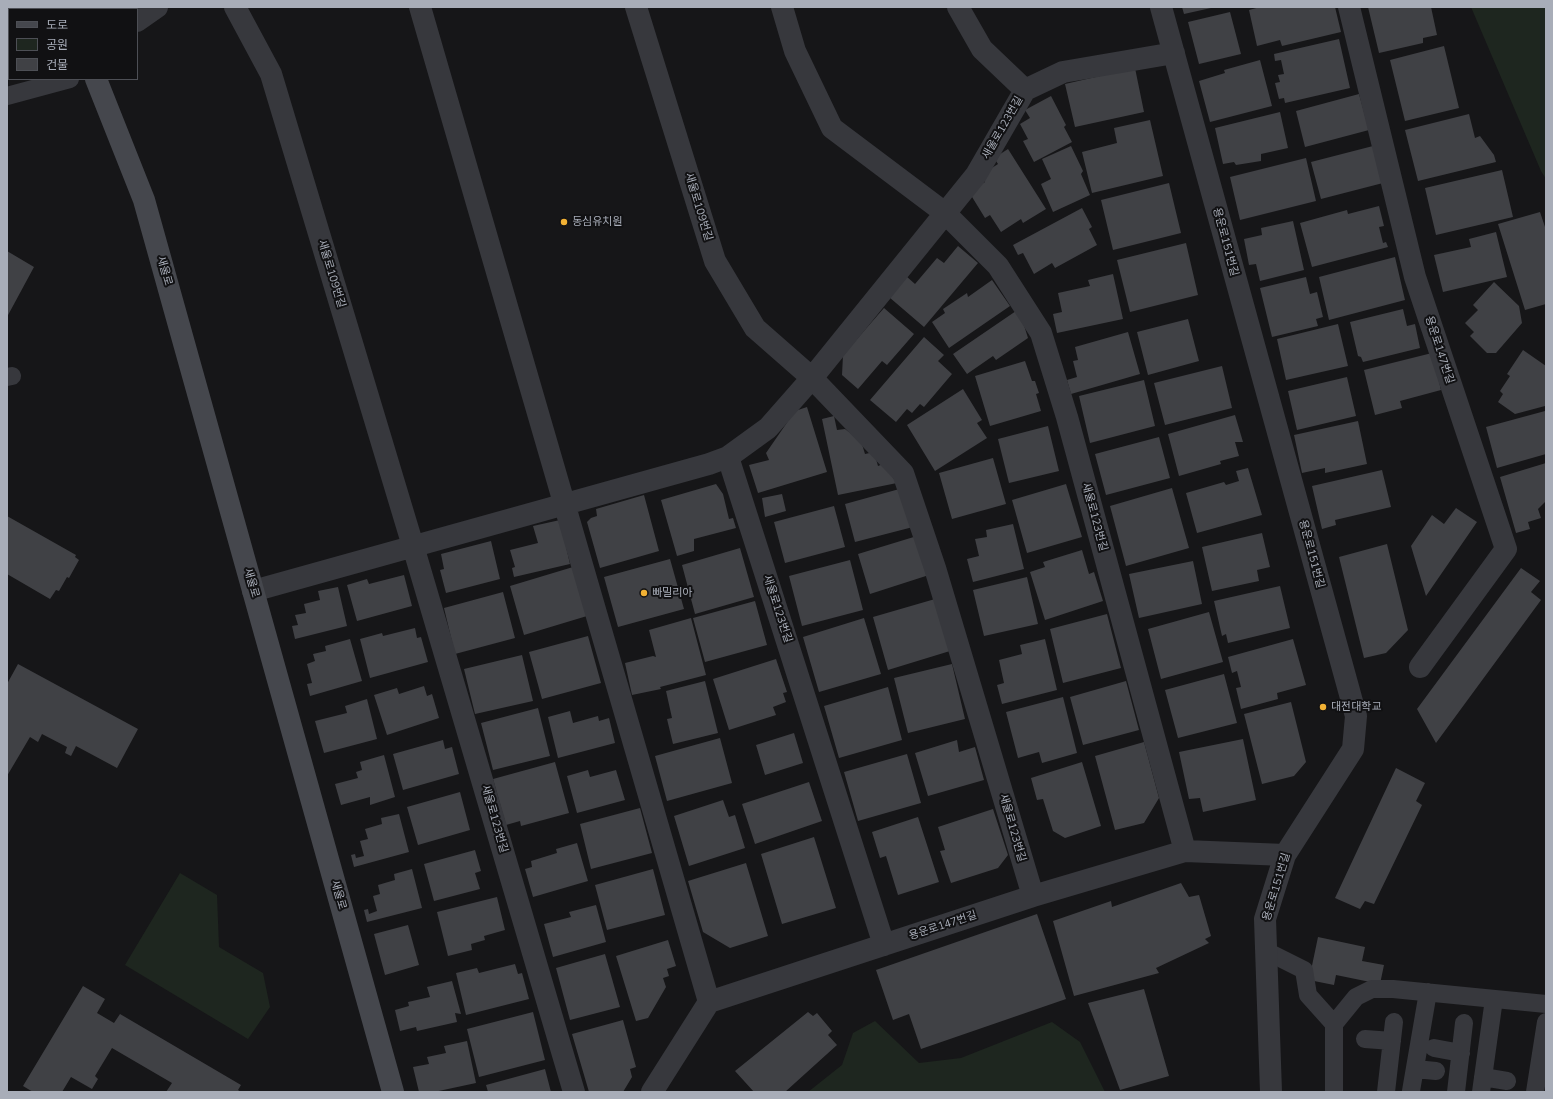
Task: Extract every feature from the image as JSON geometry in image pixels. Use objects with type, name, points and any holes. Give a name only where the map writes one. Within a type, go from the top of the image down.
[{"type":"street","points":[[138,19],[157,7]]},
{"type":"street","name":"새울로109번길","points":[[235,7],[271,74],[413,546]]},
{"type":"street","points":[[420,7],[709,1002],[652,1092]]},
{"type":"street","name":"새울로109번길","points":[[636,7],[715,261],[755,328],[812,378]]},
{"type":"street","points":[[782,7],[795,51],[832,128],[946,213]]},
{"type":"street","points":[[958,7],[982,49],[1025,90]]},
{"type":"street","name":"용운로151번길","points":[[1161,7],[1356,716],[1352,749],[1284,855],[1265,920],[1271,1092]]},
{"type":"street","name":"용운로147번길","points":[[1349,7],[1415,277],[1506,549],[1420,667]]},
{"type":"street","name":"새울로123번길","points":[[253,591],[710,464],[728,457],[768,428],[812,378],[976,176],[1025,90],[1063,72],[1174,54]]},
{"type":"street","name":"새울로","points":[[96,80],[144,200],[393,1092]]},
{"type":"street","name":"새울로123번길","points":[[946,213],[998,266],[1041,334],[1067,417],[1185,851]]},
{"type":"street","name":"새울로123번길","points":[[812,378],[903,473],[936,568],[1033,896]]},
{"type":"street","name":"새울로123번길","points":[[728,457],[884,945]]},
{"type":"street","name":"새울로123번길","points":[[413,546],[574,1092]]},
{"type":"street","name":"용운로147번길","points":[[709,1002],[1033,896],[1185,851],[1284,855]]},
{"type":"lane","points":[[7,96],[66,80]]},
{"type":"lane","points":[[1266,951],[1304,970],[1308,995],[1334,1024]]},
{"type":"lane","points":[[1334,1092],[1334,1024],[1356,997],[1372,989],[1428,992],[1546,1004]]},
{"type":"lane","points":[[1412,1091],[1428,992]]},
{"type":"lane","points":[[1494,999],[1482,1084],[1507,1080]]},
{"type":"lane","points":[[1386,1092],[1394,1022]]},
{"type":"lane","points":[[1535,1092],[1546,1022]]},
{"type":"lane","points":[[1456,1092],[1464,1023]]},
{"type":"lane","points":[[1365,1039],[1392,1041]]},
{"type":"lane","points":[[1434,1048],[1461,1053]]},
{"type":"lane","points":[[1415,1069],[1436,1071]]},
{"type":"green space","points":[[1471,7],[1546,7],[1546,179],[1541,171]]},
{"type":"green space","points":[[180,873],[217,895],[219,947],[263,973],[270,1007],[248,1039],[125,965]]},
{"type":"green space","points":[[875,1021],[919,1063],[961,1058],[1052,1022],[1080,1042],[1105,1092],[808,1092],[842,1065],[853,1033]]},
{"type":"building","points":[[1182,7],[1211,7],[1211,8],[1184,14]]},
{"type":"building","points":[[1260,7],[1335,7],[1341,32],[1282,46],[1280,40],[1257,46],[1249,10]]},
{"type":"building","points":[[1368,7],[1431,7],[1437,35],[1423,38],[1423,43],[1379,53]]},
{"type":"building","points":[[1230,12],[1241,54],[1199,64],[1188,22]]},
{"type":"building","points":[[1339,39],[1350,88],[1285,103],[1284,98],[1279,99],[1275,83],[1280,82],[1278,75],[1284,74],[1281,60],[1275,61],[1274,54]]},
{"type":"building","points":[[1444,46],[1459,108],[1405,121],[1390,60]]},
{"type":"building","points":[[1260,60],[1272,106],[1210,122],[1199,81],[1225,73],[1224,70]]},
{"type":"building","points":[[1135,68],[1144,112],[1075,127],[1065,84]]},
{"type":"building","points":[[1359,94],[1369,130],[1305,147],[1296,111]]},
{"type":"building","points":[[1051,96],[1066,125],[1064,127],[1072,142],[1034,162],[1023,141],[1028,139],[1020,124],[1030,118],[1025,110]]},
{"type":"building","points":[[1280,112],[1288,148],[1261,154],[1261,161],[1236,165],[1234,162],[1223,164],[1215,128]]},
{"type":"building","points":[[1469,114],[1475,138],[1480,136],[1494,155],[1496,162],[1418,181],[1405,130]]},
{"type":"building","points":[[1150,120],[1163,176],[1092,193],[1082,152],[1117,143],[1114,128]]},
{"type":"building","points":[[1071,146],[1083,171],[1081,174],[1090,195],[1053,212],[1041,184],[1051,179],[1042,159]]},
{"type":"building","points":[[1373,146],[1383,183],[1321,199],[1311,162]]},
{"type":"building","points":[[1008,149],[1046,209],[1023,223],[1021,219],[1001,232],[990,215],[985,218],[969,192],[985,182],[981,175],[998,164],[994,158]]},
{"type":"building","points":[[1306,158],[1316,201],[1240,220],[1230,177]]},
{"type":"building","points":[[1502,170],[1513,217],[1436,235],[1425,188]]},
{"type":"building","points":[[1169,183],[1181,233],[1113,250],[1101,200]]},
{"type":"building","points":[[1379,206],[1384,226],[1379,227],[1383,243],[1386,242],[1388,247],[1312,267],[1300,223],[1347,210],[1348,214]]},
{"type":"building","points":[[1082,208],[1092,227],[1089,229],[1097,245],[1055,268],[1052,263],[1034,274],[1023,253],[1018,255],[1013,245]]},
{"type":"building","points":[[1540,212],[1546,230],[1546,304],[1525,310],[1498,224]]},
{"type":"building","points":[[1293,221],[1304,270],[1260,281],[1256,264],[1249,265],[1244,239],[1262,235],[1261,228]]},
{"type":"building","points":[[1496,232],[1507,277],[1443,292],[1434,255],[1471,247],[1469,239]]},
{"type":"building","points":[[1186,243],[1198,295],[1130,312],[1117,260]]},
{"type":"building","points":[[958,246],[978,263],[924,327],[889,297],[906,276],[915,284],[937,258],[944,263]]},
{"type":"building","points":[[7,251],[34,267],[7,317]]},
{"type":"building","points":[[1395,257],[1405,300],[1329,320],[1319,277]]},
{"type":"building","points":[[1113,274],[1123,319],[1057,333],[1053,314],[1062,312],[1058,293],[1090,286],[1088,280]]},
{"type":"building","points":[[1306,277],[1310,294],[1317,292],[1323,317],[1316,319],[1318,326],[1272,337],[1260,288]]},
{"type":"building","points":[[992,280],[1010,306],[949,348],[932,322],[945,313],[943,309],[967,293],[968,297]]},
{"type":"building","points":[[1494,282],[1519,306],[1522,323],[1496,353],[1487,353],[1470,336],[1474,332],[1465,323],[1478,310],[1473,305]]},
{"type":"building","points":[[884,308],[914,334],[887,365],[882,361],[858,389],[842,375],[843,355]]},
{"type":"building","points":[[1403,309],[1407,326],[1415,324],[1420,348],[1363,362],[1361,357],[1358,356],[1350,322]]},
{"type":"building","points":[[1016,311],[1023,322],[1028,338],[996,360],[993,356],[967,374],[953,354]]},
{"type":"building","points":[[1188,319],[1199,361],[1148,375],[1137,332]]},
{"type":"building","points":[[1338,324],[1348,366],[1286,380],[1277,339]]},
{"type":"building","points":[[1128,332],[1140,374],[1071,394],[1067,380],[1077,377],[1073,361],[1078,360],[1075,347]]},
{"type":"building","points":[[924,337],[944,355],[938,361],[952,374],[924,407],[920,404],[912,413],[907,409],[896,422],[870,400]]},
{"type":"building","points":[[1523,350],[1546,366],[1546,404],[1545,406],[1515,414],[1498,402],[1503,394],[1500,391],[1510,376],[1507,374]]},
{"type":"building","points":[[1432,353],[1441,390],[1400,401],[1402,408],[1375,415],[1364,370]]},
{"type":"building","points":[[1025,361],[1032,381],[1035,381],[1039,393],[1036,394],[1041,411],[990,426],[975,376]]},
{"type":"building","points":[[1222,366],[1232,408],[1165,425],[1154,383]]},
{"type":"building","points":[[1347,377],[1356,416],[1297,430],[1288,391]]},
{"type":"building","points":[[1144,380],[1155,426],[1090,443],[1079,396]]},
{"type":"building","points":[[963,389],[982,420],[977,423],[987,438],[935,471],[907,425]]},
{"type":"building","points":[[807,407],[827,472],[758,493],[749,465],[769,460],[766,453],[795,411]]},
{"type":"building","points":[[1545,411],[1546,454],[1497,468],[1486,427]]},
{"type":"building","points":[[1235,415],[1243,442],[1235,442],[1239,456],[1220,461],[1221,464],[1179,476],[1168,434]]},
{"type":"building","points":[[834,416],[837,430],[845,429],[861,441],[865,454],[874,452],[878,466],[883,464],[897,483],[838,495],[822,419]]},
{"type":"building","points":[[1358,421],[1367,464],[1325,473],[1325,468],[1302,473],[1294,435]]},
{"type":"building","points":[[1048,426],[1059,471],[1009,483],[998,439]]},
{"type":"building","points":[[1159,437],[1170,478],[1106,495],[1095,454]]},
{"type":"building","points":[[993,458],[1006,504],[952,519],[939,473]]},
{"type":"building","points":[[1546,463],[1546,501],[1538,509],[1541,518],[1528,522],[1530,529],[1516,533],[1500,477]]},
{"type":"building","points":[[1248,468],[1262,515],[1197,533],[1186,493],[1224,482],[1226,485],[1239,481],[1236,471]]},
{"type":"building","points":[[1382,470],[1391,507],[1335,520],[1336,525],[1322,529],[1312,486]]},
{"type":"building","points":[[716,484],[723,494],[729,519],[733,518],[736,528],[694,539],[694,551],[677,556],[661,500]]},
{"type":"building","points":[[1066,484],[1082,537],[1027,553],[1012,500]]},
{"type":"building","points":[[903,488],[913,527],[855,542],[845,504]]},
{"type":"building","points":[[1172,488],[1189,548],[1126,566],[1110,506]]},
{"type":"building","points":[[782,494],[786,511],[765,517],[762,498]]},
{"type":"building","points":[[644,495],[659,551],[600,568],[587,522],[591,518],[597,516],[596,509]]},
{"type":"building","points":[[834,506],[845,547],[785,563],[774,522]]},
{"type":"building","points":[[1456,508],[1477,522],[1426,596],[1411,546],[1432,515],[1444,524]]},
{"type":"building","points":[[7,516],[76,555],[75,557],[79,560],[69,578],[67,577],[59,591],[56,590],[50,599],[7,574]]},
{"type":"building","points":[[560,520],[570,564],[514,577],[512,568],[515,567],[510,550],[538,543],[533,526]]},
{"type":"building","points":[[1013,524],[1024,569],[973,582],[967,559],[979,556],[975,539],[987,537],[986,530]]},
{"type":"building","points":[[1262,533],[1270,567],[1257,570],[1259,581],[1212,591],[1202,547]]},
{"type":"building","points":[[917,536],[929,575],[870,594],[858,554]]},
{"type":"building","points":[[491,541],[500,579],[446,593],[440,570],[444,569],[441,554]]},
{"type":"building","points":[[1387,544],[1408,630],[1386,653],[1364,658],[1339,557]]},
{"type":"building","points":[[740,548],[754,597],[695,614],[682,565]]},
{"type":"building","points":[[1082,550],[1089,574],[1094,572],[1103,601],[1045,620],[1030,572],[1045,567],[1043,562]]},
{"type":"building","name":"빠밀리아","points":[[670,559],[684,609],[618,627],[604,577]]},
{"type":"building","points":[[850,560],[863,610],[802,626],[789,576]]},
{"type":"building","points":[[1193,561],[1202,604],[1139,618],[1129,574]]},
{"type":"building","points":[[573,567],[587,616],[524,635],[510,586]]},
{"type":"building","points":[[1521,568],[1540,581],[1531,592],[1541,600],[1436,743],[1417,709]]},
{"type":"building","points":[[404,575],[412,606],[357,621],[347,585],[367,579],[369,584]]},
{"type":"building","points":[[1027,577],[1038,624],[984,636],[973,590]]},
{"type":"building","points":[[1280,586],[1290,628],[1228,643],[1226,634],[1222,636],[1214,601]]},
{"type":"building","points":[[338,587],[347,626],[295,639],[292,626],[298,625],[295,615],[306,613],[304,604],[320,600],[318,591]]},
{"type":"building","points":[[503,592],[515,638],[455,654],[444,608]]},
{"type":"building","points":[[935,599],[950,651],[888,670],[873,617]]},
{"type":"building","points":[[755,601],[767,645],[705,662],[693,618]]},
{"type":"building","points":[[1209,612],[1223,662],[1161,679],[1148,629]]},
{"type":"building","points":[[1107,614],[1121,668],[1063,683],[1050,629]]},
{"type":"building","points":[[691,618],[706,675],[660,687],[661,689],[632,695],[625,663],[653,656],[656,657],[649,630]]},
{"type":"building","points":[[864,618],[881,674],[819,692],[803,637]]},
{"type":"building","points":[[415,628],[417,638],[421,637],[428,662],[370,678],[360,639],[382,633],[383,636]]},
{"type":"building","points":[[588,636],[601,683],[542,699],[529,652]]},
{"type":"building","points":[[350,639],[362,681],[310,696],[307,684],[312,683],[307,664],[315,661],[313,654],[326,651],[325,646]]},
{"type":"building","points":[[1045,639],[1057,690],[1002,704],[997,685],[1004,683],[999,660],[1022,654],[1020,645]]},
{"type":"building","points":[[1293,639],[1306,685],[1277,693],[1278,699],[1241,709],[1236,688],[1241,687],[1237,671],[1232,673],[1228,657]]},
{"type":"building","points":[[522,655],[533,701],[475,714],[464,669]]},
{"type":"building","points":[[776,659],[787,692],[783,693],[786,702],[773,707],[776,715],[729,730],[713,679]]},
{"type":"building","points":[[18,664],[138,729],[117,768],[76,746],[71,756],[65,753],[67,747],[42,734],[38,742],[30,737],[7,776],[7,684]]},
{"type":"building","points":[[952,664],[965,719],[908,733],[894,678]]},
{"type":"building","points":[[1224,674],[1237,723],[1178,738],[1165,690]]},
{"type":"building","points":[[705,681],[718,733],[673,744],[667,719],[672,718],[666,691]]},
{"type":"building","points":[[1126,681],[1139,730],[1083,745],[1070,697]]},
{"type":"building","points":[[424,686],[427,696],[432,694],[439,718],[387,735],[374,695],[397,688],[399,694]]},
{"type":"building","points":[[888,687],[902,740],[839,758],[824,706]]},
{"type":"building","points":[[1063,697],[1077,753],[1042,763],[1039,752],[1018,758],[1006,712]]},
{"type":"building","points":[[367,699],[377,739],[324,753],[315,721],[347,713],[345,706]]},
{"type":"building","points":[[1291,702],[1306,762],[1294,776],[1262,784],[1244,714]]},
{"type":"building","points":[[538,708],[550,756],[493,770],[481,723]]},
{"type":"building","points":[[570,711],[573,723],[598,716],[599,721],[609,718],[615,743],[558,758],[548,717]]},
{"type":"building","points":[[794,733],[803,763],[765,775],[756,745]]},
{"type":"building","points":[[720,738],[732,783],[667,801],[655,756]]},
{"type":"building","points":[[1243,739],[1256,800],[1203,812],[1200,798],[1189,799],[1179,752]]},
{"type":"building","points":[[443,740],[445,749],[452,747],[459,774],[403,790],[393,754]]},
{"type":"building","points":[[957,740],[959,752],[975,747],[984,780],[928,796],[915,753]]},
{"type":"building","points":[[1144,742],[1159,798],[1144,823],[1115,830],[1095,756]]},
{"type":"building","points":[[907,754],[921,803],[858,821],[844,772]]},
{"type":"building","points":[[384,755],[395,797],[370,805],[370,797],[341,805],[335,784],[358,778],[356,772],[362,770],[360,762]]},
{"type":"building","points":[[555,762],[569,813],[521,826],[520,821],[506,825],[493,779]]},
{"type":"building","points":[[1082,762],[1101,826],[1065,838],[1053,831],[1043,799],[1037,800],[1031,778]]},
{"type":"building","points":[[1396,768],[1425,783],[1416,801],[1422,805],[1374,904],[1365,901],[1360,909],[1335,898]]},
{"type":"building","points":[[588,770],[590,777],[616,770],[625,800],[577,813],[567,776]]},
{"type":"building","points":[[809,782],[822,821],[755,844],[742,804]]},
{"type":"building","points":[[460,792],[470,830],[418,845],[407,807]]},
{"type":"building","points":[[723,800],[729,817],[735,815],[745,848],[689,866],[674,816]]},
{"type":"building","points":[[640,808],[652,853],[591,869],[580,824]]},
{"type":"building","points":[[993,809],[1008,855],[998,868],[951,883],[940,851],[945,850],[938,827]]},
{"type":"building","points":[[399,814],[409,852],[354,867],[351,855],[355,854],[356,858],[364,856],[360,841],[368,839],[365,829],[382,824],[381,818]]},
{"type":"building","points":[[918,817],[939,882],[898,895],[886,856],[880,858],[872,832]]},
{"type":"building","points":[[814,837],[836,908],[782,924],[761,854]]},
{"type":"building","points":[[577,843],[588,881],[533,897],[525,869],[532,867],[531,861],[557,853],[556,849]]},
{"type":"building","points":[[475,850],[481,871],[475,873],[480,889],[434,901],[424,864]]},
{"type":"building","points":[[746,863],[768,936],[730,948],[703,932],[688,881]]},
{"type":"building","points":[[412,869],[422,908],[367,922],[364,910],[368,909],[369,914],[377,911],[373,896],[380,894],[378,885],[395,880],[394,874]]},
{"type":"building","points":[[653,869],[665,915],[607,930],[595,885]]},
{"type":"building","points":[[1181,883],[1189,897],[1199,895],[1211,936],[1205,939],[1209,943],[1156,968],[1159,973],[1074,996],[1053,921],[1111,901],[1112,907]]},
{"type":"building","points":[[497,897],[505,930],[484,936],[485,940],[471,944],[472,950],[448,956],[437,912]]},
{"type":"building","points":[[596,905],[606,942],[553,957],[544,924],[571,917],[569,912]]},
{"type":"building","points":[[1037,914],[1066,999],[921,1049],[909,1014],[893,1020],[876,970]]},
{"type":"building","points":[[408,925],[419,965],[385,975],[374,934]]},
{"type":"building","points":[[1318,937],[1365,947],[1362,961],[1384,965],[1380,984],[1336,975],[1334,985],[1309,980]]},
{"type":"building","points":[[668,940],[676,966],[667,969],[669,976],[663,978],[666,987],[648,1018],[636,1021],[616,956]]},
{"type":"building","points":[[605,954],[620,1007],[570,1020],[556,968]]},
{"type":"building","points":[[515,964],[518,974],[522,973],[529,999],[466,1015],[456,973],[477,968],[479,973]]},
{"type":"building","points":[[452,981],[461,1014],[455,1013],[457,1022],[417,1031],[416,1027],[400,1031],[395,1010],[409,1006],[408,1002],[430,997],[427,987]]},
{"type":"building","points":[[83,986],[105,999],[97,1013],[114,1023],[120,1014],[241,1085],[238,1090],[241,1092],[166,1092],[172,1083],[112,1048],[95,1076],[98,1079],[92,1089],[71,1077],[62,1092],[33,1092],[23,1086]]},
{"type":"building","points":[[1144,989],[1169,1076],[1120,1090],[1088,1003]]},
{"type":"building","points":[[533,1012],[545,1060],[479,1077],[467,1029]]},
{"type":"building","points":[[808,1012],[813,1016],[817,1013],[832,1031],[828,1035],[837,1045],[785,1092],[754,1092],[735,1071]]},
{"type":"building","points":[[623,1020],[636,1067],[630,1069],[632,1077],[623,1092],[589,1092],[572,1034]]},
{"type":"building","points":[[467,1041],[476,1083],[434,1092],[419,1092],[413,1067],[429,1064],[427,1057],[446,1053],[444,1046]]},
{"type":"building","points":[[545,1069],[551,1092],[488,1092],[486,1085]]},
{"type":"place","name":"동심유치원","points":[[564,222]]},
{"type":"place","name":"빠밀리아","points":[[644,593]]},
{"type":"place","name":"대전대학교","points":[[1323,707]]}]
